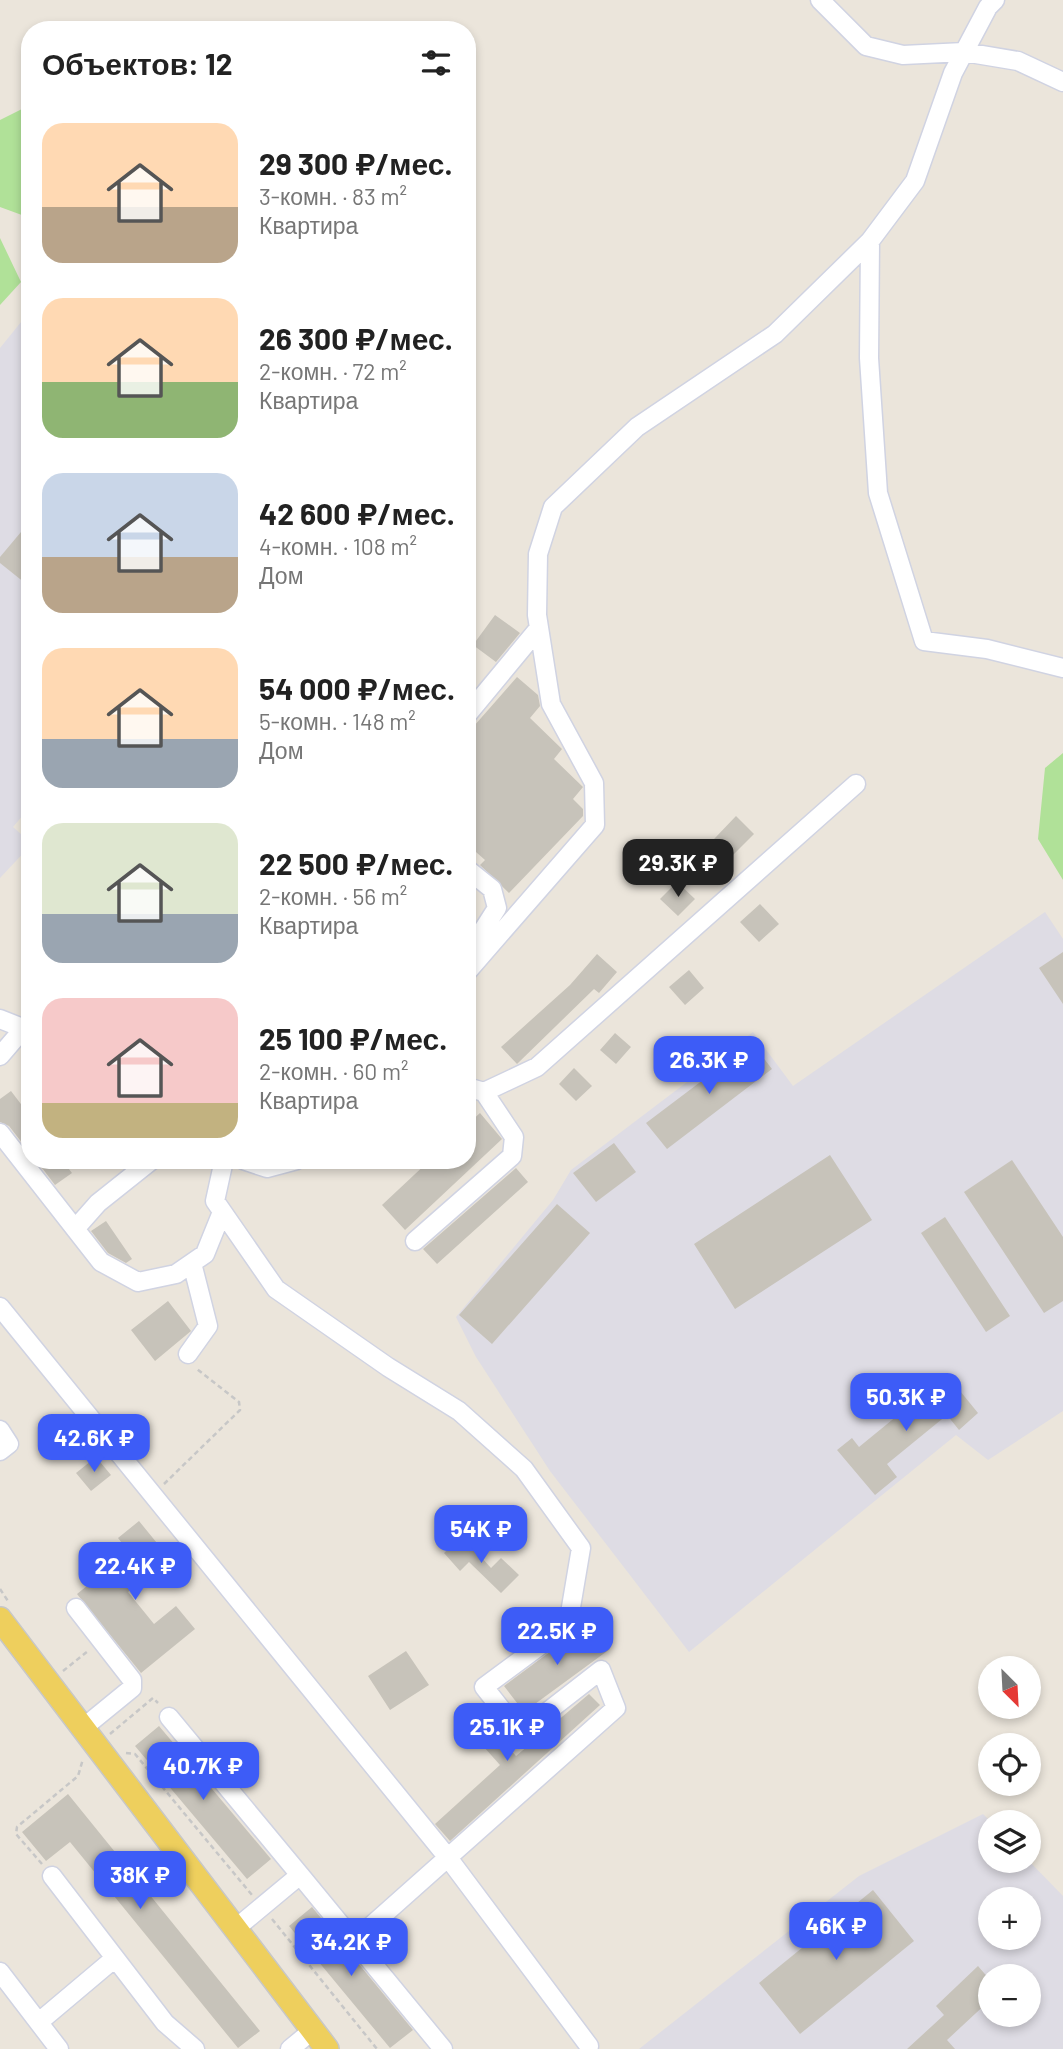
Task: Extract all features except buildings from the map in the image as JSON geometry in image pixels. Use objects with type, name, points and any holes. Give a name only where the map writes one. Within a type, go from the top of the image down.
[{"type":"main road","points":[[7,1614],[235,1929],[327,2049]]},
{"type":"street","points":[[820,0],[866,46],[903,55],[964,52],[1018,61],[1063,82]]},
{"type":"street","points":[[476,962],[595,825],[594,783],[551,704],[539,628],[538,554],[553,507],[637,427],[775,334],[870,241],[915,181],[953,73],[989,2]]},
{"type":"street","points":[[870,241],[869,358],[878,493],[924,641],[987,649],[1063,668]]},
{"type":"street","points":[[476,704],[539,628]]},
{"type":"street","points":[[476,1090],[537,1067],[856,784]]},
{"type":"street","points":[[476,876],[492,889],[497,908],[476,941]]},
{"type":"street","points":[[0,1018],[21,1027]]},
{"type":"street","points":[[0,1056],[21,1036]]},
{"type":"street","points":[[415,1241],[512,1156],[514,1137],[476,1091]]},
{"type":"street","points":[[0,1133],[21,1160]]},
{"type":"street","points":[[28,1169],[101,1262],[138,1282],[176,1274],[205,1254],[222,1212]]},
{"type":"street","points":[[75,1229],[99,1203],[141,1169]]},
{"type":"street","points":[[223,1169],[215,1201],[276,1289],[387,1367],[459,1411],[524,1469],[581,1548],[568,1625],[484,1687],[520,1733],[601,1670],[616,1708],[354,1941]]},
{"type":"street","points":[[188,1354],[208,1326],[192,1263]]},
{"type":"street","points":[[0,1307],[449,1859],[589,2046]]},
{"type":"street","points":[[0,1430],[9,1444],[0,1451]]},
{"type":"street","points":[[76,1608],[132,1680],[132,1688],[99,1742]]},
{"type":"street","points":[[169,1717],[354,1941],[434,2046]]},
{"type":"street","points":[[235,1929],[300,1875]]},
{"type":"street","points":[[52,1876],[165,2022],[195,2049]]},
{"type":"street","points":[[39,2022],[115,1958]]},
{"type":"street","points":[[0,1972],[60,2049]]},
{"type":"street","points":[[290,2049],[313,2030]]},
{"type":"path","points":[[153,1493],[175,1475],[241,1405],[186,1359],[188,1354]]},
{"type":"path","points":[[0,1589],[7,1614]]},
{"type":"path","points":[[59,1673],[101,1640]]},
{"type":"path","points":[[52,1876],[16,1834],[17,1828],[78,1776],[84,1756],[153,1698],[169,1717]]},
{"type":"path","points":[[99,1742],[135,1754],[377,2049]]},
{"type":"shaded area","points":[[21,322],[21,818],[13,827],[21,834],[21,856],[0,878],[0,348]]},
{"type":"shaded area","points":[[1045,912],[1063,939],[1063,1411],[988,1460],[956,1435],[689,1652],[550,1471],[476,1357],[456,1317],[553,1200],[571,1170],[753,1032],[793,1086]]},
{"type":"shaded area","points":[[978,1816],[978,1873],[1041,1873],[1063,1896],[1063,2049],[639,2049],[859,1876]]},
{"type":"green space","points":[[21,110],[21,215],[0,207],[0,120]]},
{"type":"green space","points":[[0,238],[21,282],[0,305]]},
{"type":"green space","points":[[1063,753],[1063,880],[1038,839],[1045,768]]}]
